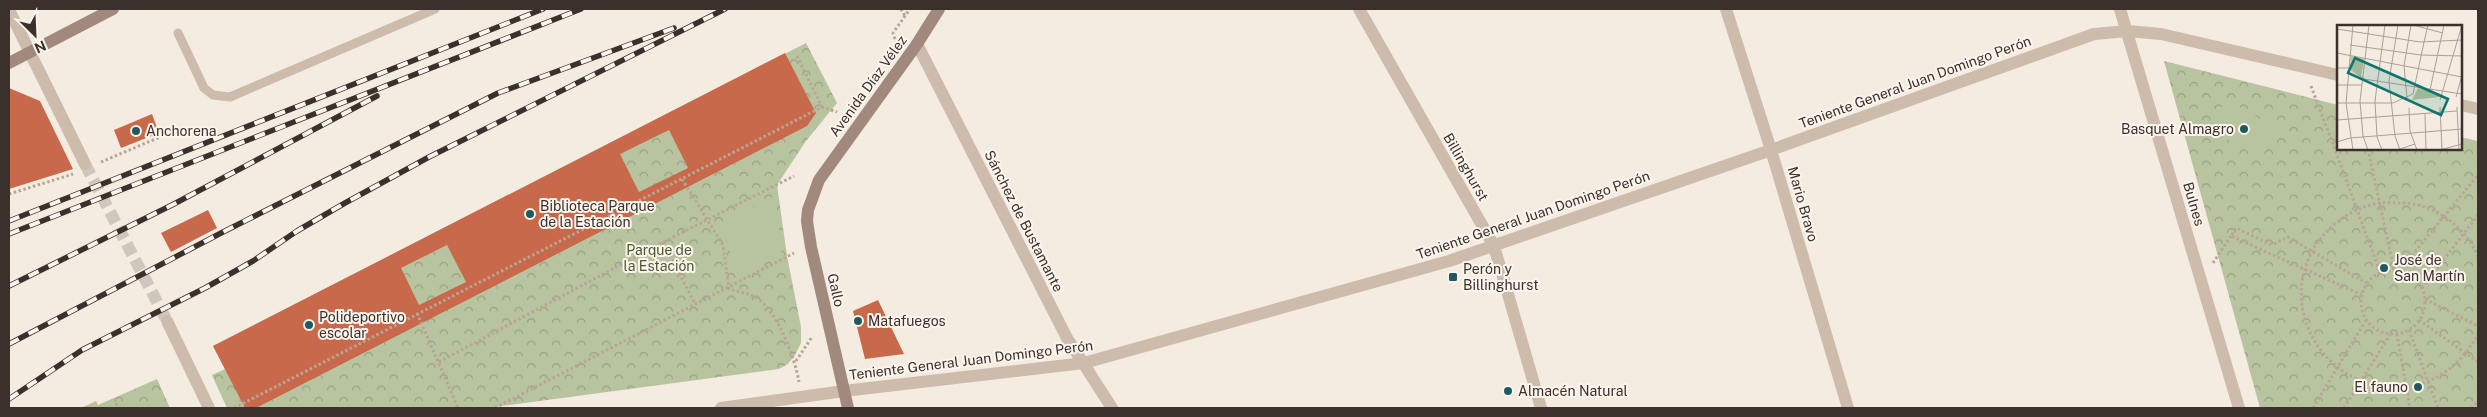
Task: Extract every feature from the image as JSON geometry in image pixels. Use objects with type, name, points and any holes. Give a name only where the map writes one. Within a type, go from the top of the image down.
[{"type":"main road","points":[[9,63],[113,9]]},
{"type":"main road","name":"Avenida Díaz Vélez","points":[[819,180],[917,44],[939,9]]},
{"type":"main road","name":"Gallo","points":[[819,180],[810,199],[807,222],[848,408]]},
{"type":"street","name":"Billinghurst","points":[[1359,9],[1494,246],[1541,408]]},
{"type":"street","name":"Mario Bravo","points":[[1726,9],[1771,150],[1848,408]]},
{"type":"street","name":"Bulnes","points":[[2120,9],[2239,408]]},
{"type":"street","points":[[9,10],[85,164]]},
{"type":"street","name":"Teniente General Juan Domingo Perón","points":[[721,408],[844,391],[1084,363],[1448,261],[1771,150],[2094,34],[2128,31],[2161,34],[2337,75]]},
{"type":"street","name":"Sánchez de Bustamante","points":[[917,44],[1067,338],[1112,408]]},
{"type":"street","points":[[2462,105],[2478,109]]},
{"type":"street","points":[[167,321],[209,408]]},
{"type":"lane","points":[[178,33],[204,88],[213,96],[230,97],[435,9]]},
{"type":"path","points":[[901,9],[905,16]]},
{"type":"path","points":[[895,39],[893,33],[910,9]]},
{"type":"path","points":[[796,56],[822,107],[837,112]]},
{"type":"path","points":[[2305,67],[2380,272]]},
{"type":"path","points":[[234,408],[822,107]]},
{"type":"path","points":[[2331,139],[2337,139]]},
{"type":"path","points":[[2368,150],[2394,270]]},
{"type":"path","points":[[2399,271],[2478,175]]},
{"type":"path","points":[[439,362],[663,242],[794,176]]},
{"type":"path","points":[[682,179],[723,245],[729,289],[754,296],[766,306],[796,362],[802,397]]},
{"type":"path","points":[[2478,257],[2474,246],[2452,222],[2413,203],[2380,202],[2357,209],[2324,233],[2307,260],[2300,296],[2306,328],[2323,356],[2348,376],[2379,387],[2406,386],[2442,374],[2466,355],[2478,334]]},
{"type":"path","points":[[2422,288],[2478,216]]},
{"type":"path","points":[[2201,281],[2236,228],[2272,245],[2288,237],[2366,283]]},
{"type":"path","points":[[2231,236],[2305,271],[2362,295]]},
{"type":"path","points":[[663,242],[695,304]]},
{"type":"path","points":[[495,408],[794,253]]},
{"type":"path","points":[[2399,271],[2416,279],[2422,288],[2425,299],[2424,310],[2419,320],[2409,330],[2390,335],[2366,320],[2362,308],[2362,295],[2366,283],[2380,272],[2399,271]]},
{"type":"path","points":[[2425,299],[2478,326]]},
{"type":"path","points":[[417,313],[458,408]]},
{"type":"path","points":[[2313,408],[2366,320]]},
{"type":"path","points":[[2419,320],[2478,362]]},
{"type":"path","points":[[2409,330],[2438,408]]},
{"type":"path","points":[[2397,334],[2410,408]]},
{"type":"path","points":[[2344,408],[2390,335]]},
{"type":"path","points":[[796,362],[812,337]]},
{"type":"path","points":[[2470,408],[2478,401]]},
{"type":"path","points":[[116,404],[119,408]]},
{"type":"green space","name":"Parque de la Estación","points":[[806,43],[837,103],[806,141],[777,185],[787,256],[801,327],[801,343],[788,364],[779,369],[487,408],[227,408],[212,375],[225,369],[213,346]]},
{"type":"green space","points":[[2164,61],[2337,105],[2337,150],[2462,150],[2462,137],[2478,141],[2478,408],[2260,408]]},
{"type":"green space","name":"Basquet Almagro","points":[[2226,100],[2279,129],[2261,158],[2209,129]]},
{"type":"green space","points":[[775,196],[782,254],[736,277],[731,266],[729,241],[721,223]]},
{"type":"green space","points":[[157,379],[170,408],[81,408],[96,401],[98,405]]},
{"type":"building","points":[[785,53],[816,113],[807,126],[256,408],[245,408],[213,346]],"holes":[[[669,130],[688,168],[639,192],[620,154]],[[447,245],[466,282],[419,305],[401,268]]]},
{"type":"building","points":[[9,88],[40,101],[73,169],[9,189]]},
{"type":"building","name":"Anchorena","points":[[152,114],[159,133],[121,148],[114,130]]},
{"type":"building","points":[[208,210],[217,228],[171,252],[161,233]]},
{"type":"building","points":[[878,300],[904,354],[865,359],[853,311]]},
{"type":"tunnel","points":[[85,164],[167,321]]},
{"type":"railway","points":[[9,221],[543,9]]},
{"type":"railway","points":[[9,234],[581,9]]},
{"type":"railway","points":[[9,399],[82,350],[205,288],[253,261],[297,231],[429,157],[725,9]]},
{"type":"railway","points":[[9,344],[223,232],[498,93],[674,28]]},
{"type":"railway","points":[[9,286],[172,205],[377,96]]},
{"type":"place","name":"Basquet Almagro","points":[[2244,129]]},
{"type":"place","name":"Anchorena","points":[[136,131]]},
{"type":"place","name":"Biblioteca Parque de la Estación","points":[[530,214]]},
{"type":"place","name":"José de San Martín","points":[[2384,268]]},
{"type":"place","name":"Perón y Billinghurst","points":[[1453,277]]},
{"type":"place","name":"Matafuegos","points":[[858,321]]},
{"type":"place","name":"Polideportivo escolar","points":[[309,325]]},
{"type":"place","name":"El fauno","points":[[2418,387]]},
{"type":"place","name":"Almacén Natural","points":[[1508,391]]}]
